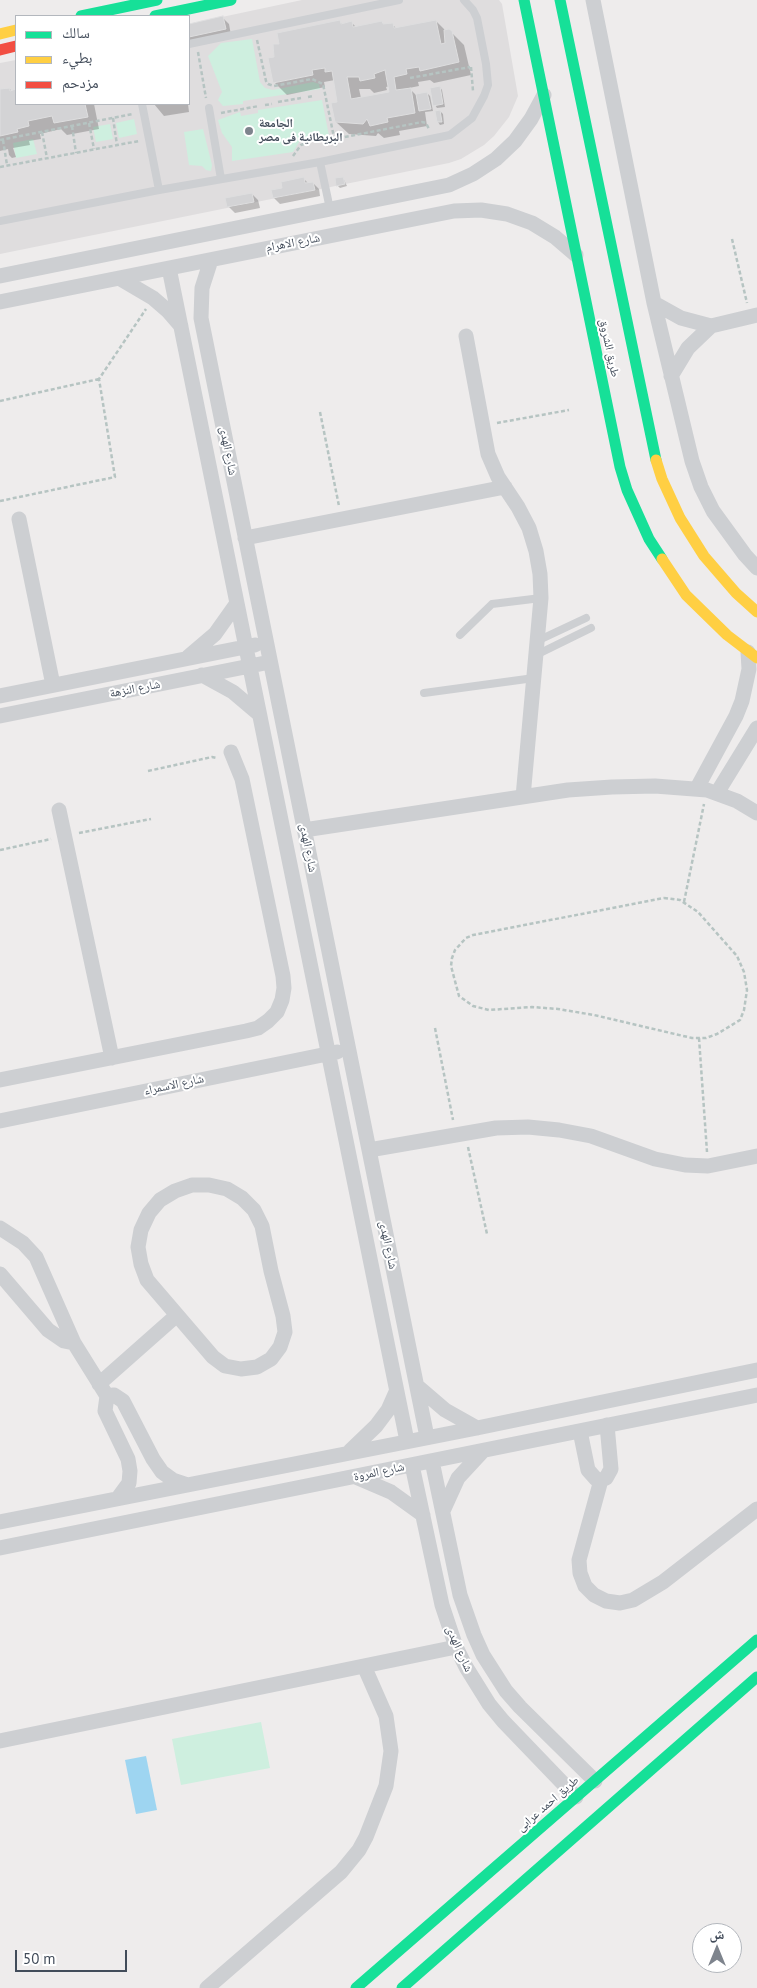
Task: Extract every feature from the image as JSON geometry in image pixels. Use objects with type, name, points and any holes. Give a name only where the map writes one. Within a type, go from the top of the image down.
[{"type":"street","points":[[91,15],[132,11],[157,0]]},
{"type":"street","points":[[160,15],[231,0]]},
{"type":"street","name":"طريق الشروق","points":[[524,0],[537,42],[544,95],[576,255],[601,354],[620,467],[639,522],[686,594],[727,635],[753,655]]},
{"type":"street","name":"طريق الشروق","points":[[560,0],[563,37],[626,348],[652,448],[662,479],[680,518],[704,556],[736,593],[757,612]]},
{"type":"street","points":[[593,0],[654,303],[685,436],[701,487],[713,511],[728,534],[757,568]]},
{"type":"street","points":[[0,34],[15,30]]},
{"type":"street","points":[[0,50],[15,46]]},
{"type":"street","name":"شارع الاهرام","points":[[0,276],[449,185],[473,174],[496,159],[520,134],[531,119],[544,95]]},
{"type":"street","points":[[449,185],[454,211]]},
{"type":"street","name":"شارع الاهرام","points":[[0,302],[454,211],[480,210],[507,214],[524,220],[555,237],[576,255]]},
{"type":"street","name":"شارع الهدى","points":[[211,260],[202,288],[201,318],[427,1437]]},
{"type":"street","name":"شارع الهدى","points":[[169,268],[407,1441]]},
{"type":"street","points":[[119,278],[153,298],[180,326]]},
{"type":"street","points":[[654,303],[681,318],[711,326],[753,316]]},
{"type":"street","points":[[671,376],[688,348],[711,326]]},
{"type":"street","points":[[466,336],[492,466],[518,506],[534,543],[540,574],[541,598],[524,797]]},
{"type":"street","points":[[246,538],[505,486]]},
{"type":"street","points":[[19,519],[53,686]]},
{"type":"street","points":[[186,659],[215,634],[236,602]]},
{"type":"street","name":"شارع النزهة","points":[[0,696],[267,643]]},
{"type":"street","points":[[707,790],[742,700],[753,655]]},
{"type":"street","name":"شارع النزهة","points":[[0,716],[270,662]]},
{"type":"street","points":[[202,676],[233,692],[259,714]]},
{"type":"street","points":[[707,790],[757,728]]},
{"type":"street","points":[[0,1080],[258,1028],[277,1012],[284,988],[283,976],[242,779],[233,756]]},
{"type":"street","points":[[304,830],[568,790],[612,787],[707,790],[737,801],[757,813]]},
{"type":"street","points":[[59,810],[112,1058]]},
{"type":"street","name":"شارع الاسمراء","points":[[0,1121],[349,1050]]},
{"type":"street","points":[[369,1150],[460,1133],[496,1128],[528,1127],[591,1136],[655,1159],[685,1165],[708,1166],[757,1156]]},
{"type":"street","points":[[192,1185],[209,1185],[226,1189],[242,1198],[254,1210],[262,1226],[283,1316],[285,1332],[280,1347],[270,1359],[257,1367],[241,1369],[225,1366],[213,1357],[177,1315],[147,1280],[141,1264],[138,1247],[141,1230],[149,1214],[160,1200],[175,1191],[192,1185]]},
{"type":"street","points":[[0,1228],[23,1242],[36,1257],[74,1343],[103,1390],[105,1411],[128,1459],[130,1471],[129,1483],[118,1498]]},
{"type":"street","points":[[0,1274],[48,1330],[64,1341],[74,1343]]},
{"type":"street","points":[[103,1390],[177,1315]]},
{"type":"street","name":"شارع المروة","points":[[0,1522],[185,1484],[477,1428],[757,1370]]},
{"type":"street","points":[[417,1386],[445,1410],[477,1428]]},
{"type":"street","points":[[103,1390],[123,1401],[153,1459],[162,1472],[173,1480],[185,1484]]},
{"type":"street","points":[[348,1453],[376,1426],[388,1410],[396,1392]]},
{"type":"street","name":"شارع المروة","points":[[0,1548],[757,1395]]},
{"type":"street","points":[[607,1426],[611,1469],[606,1478],[602,1480],[579,1560],[580,1573],[585,1586],[594,1595],[606,1601],[620,1603],[633,1600],[663,1582],[757,1509]]},
{"type":"street","points":[[580,1431],[588,1470],[596,1479],[602,1480]]},
{"type":"street","points":[[443,1511],[458,1478],[483,1451]]},
{"type":"street","name":"شارع الهدى","points":[[432,1461],[460,1595],[483,1654],[502,1685],[520,1707],[595,1781]]},
{"type":"street","name":"شارع الهدى","points":[[412,1465],[442,1605],[456,1647],[489,1704],[576,1797]]},
{"type":"street","points":[[355,1477],[391,1492],[424,1516]]},
{"type":"street","name":"طريق احمد عرابى","points":[[356,1988],[437,1937],[668,1736],[757,1640]]},
{"type":"street","points":[[0,1741],[456,1647]]},
{"type":"street","points":[[207,1988],[341,1872],[351,1861],[366,1837],[386,1786],[391,1751],[386,1716],[364,1666]]},
{"type":"street","name":"طريق احمد عرابى","points":[[402,1988],[437,1937],[576,1797],[595,1781],[668,1736],[757,1677]]},
{"type":"lane","points":[[193,43],[398,0]]},
{"type":"lane","points":[[0,221],[430,141],[450,135],[472,118],[479,108],[488,84],[477,18],[464,0]]},
{"type":"lane","points":[[209,104],[221,179]]},
{"type":"lane","points":[[143,108],[159,190]]},
{"type":"lane","points":[[320,162],[330,209]]},
{"type":"lane","points":[[460,635],[492,604],[541,598]]},
{"type":"lane","points":[[537,648],[586,618]]},
{"type":"lane","points":[[537,648],[590,628]]},
{"type":"lane","points":[[424,693],[534,678]]},
{"type":"path","points":[[255,30],[268,84],[274,86],[312,79],[320,82],[325,94],[338,158]]},
{"type":"path","points":[[193,43],[206,99],[209,104]]},
{"type":"path","points":[[410,78],[486,64]]},
{"type":"path","points":[[470,67],[472,96]]},
{"type":"path","points":[[320,95],[325,94]]},
{"type":"path","points":[[308,97],[313,96]]},
{"type":"path","points":[[278,102],[301,98]]},
{"type":"path","points":[[265,105],[272,104]]},
{"type":"path","points":[[221,113],[259,106]]},
{"type":"path","points":[[7,166],[2,140],[113,118],[143,108]]},
{"type":"path","points":[[113,118],[117,145]]},
{"type":"path","points":[[288,158],[294,156],[302,145],[308,142],[335,139],[422,122],[426,123],[429,130],[430,141]]},
{"type":"path","points":[[90,123],[94,149]]},
{"type":"path","points":[[72,126],[76,153]]},
{"type":"path","points":[[429,130],[436,129]]},
{"type":"path","points":[[42,132],[47,158]]},
{"type":"path","points":[[0,167],[149,139]]},
{"type":"path","points":[[732,239],[753,316]]},
{"type":"path","points":[[0,500],[115,477],[99,379],[153,298]]},
{"type":"path","points":[[0,401],[99,379]]},
{"type":"path","points":[[483,426],[569,410]]},
{"type":"path","points":[[320,412],[342,519]]},
{"type":"path","points":[[148,771],[212,757],[233,756]]},
{"type":"path","points":[[684,902],[707,790]]},
{"type":"path","points":[[0,850],[151,819]]},
{"type":"path","points":[[656,899],[672,899],[684,902],[698,912],[736,956],[746,980],[747,1000],[740,1020],[712,1036],[699,1038],[577,1011],[532,1007],[490,1010],[473,1006],[459,996],[451,966],[455,950],[466,938],[473,935],[656,899]]},
{"type":"path","points":[[435,1028],[487,1234]]},
{"type":"path","points":[[699,1038],[708,1166]]},
{"type":"shaded area","name":"الجامعة البريطانية فى مصر","points":[[302,0],[499,0],[502,4],[518,96],[509,117],[494,136],[484,145],[461,159],[449,163],[0,254],[0,63],[15,60],[15,105],[190,105],[190,24]]},
{"type":"green space","points":[[252,39],[260,82],[265,88],[273,90],[313,82],[319,84],[320,89],[223,106],[218,100],[222,92],[208,56],[221,43]]},
{"type":"green space","points":[[322,100],[329,136],[306,138],[299,142],[293,152],[232,161],[232,147],[222,133],[218,120],[240,112],[241,116],[258,113],[258,110]]},
{"type":"green space","points":[[134,119],[137,134],[119,138],[116,123]]},
{"type":"green space","points":[[110,124],[113,139],[96,142],[93,127]]},
{"type":"green space","points":[[203,129],[212,165],[211,171],[206,170],[202,166],[189,165],[184,132]]},
{"type":"green space","points":[[33,139],[37,154],[16,158],[13,143]]},
{"type":"green space","points":[[261,1722],[270,1768],[181,1785],[172,1739]]},
{"type":"water","points":[[146,1756],[157,1810],[136,1814],[125,1760]]},
{"type":"building","points":[[223,16],[226,29],[190,37],[190,24]]},
{"type":"building","points":[[340,20],[341,24],[352,21],[353,27],[382,21],[383,24],[393,23],[394,28],[436,20],[441,44],[445,43],[444,30],[449,29],[452,31],[459,62],[420,71],[419,67],[406,69],[407,74],[394,77],[396,90],[411,88],[415,113],[387,118],[388,122],[370,126],[367,119],[363,124],[335,122],[331,103],[337,102],[332,71],[325,72],[325,68],[312,70],[313,75],[273,83],[268,58],[274,57],[273,44],[279,44],[277,33]],"holes":[[[385,70],[389,92],[351,99],[347,77],[359,77],[360,81],[375,78],[374,74]]]},
{"type":"building","points":[[440,86],[443,104],[433,106],[430,88]]},
{"type":"building","points":[[10,88],[10,91],[15,89],[15,105],[85,105],[88,117],[54,123],[52,116],[28,121],[29,126],[17,129],[18,132],[0,136],[0,89]]},
{"type":"building","points":[[427,92],[431,109],[419,111],[416,94]]},
{"type":"building","points":[[440,110],[442,122],[437,122],[435,111]]},
{"type":"building","points":[[304,177],[305,183],[313,182],[315,190],[273,198],[271,190],[282,188],[281,182]]},
{"type":"building","points":[[343,177],[345,184],[336,186],[335,178]]},
{"type":"building","points":[[252,193],[254,202],[227,207],[225,198]]},
{"type":"traffic: fast","points":[[86,15],[157,0]]},
{"type":"traffic: fast","points":[[160,15],[231,0]]},
{"type":"traffic: fast","points":[[524,0],[620,467],[627,490],[649,539],[662,559]]},
{"type":"traffic: fast","points":[[560,0],[656,460]]},
{"type":"traffic: fast","points":[[356,1988],[757,1640]]},
{"type":"traffic: fast","points":[[402,1988],[757,1677]]},
{"type":"traffic: slow","points":[[0,34],[15,30]]},
{"type":"traffic: slow","points":[[656,460],[662,479],[680,518],[704,556],[736,593],[757,612]]},
{"type":"traffic: slow","points":[[662,559],[686,595],[727,635],[757,658]]},
{"type":"traffic: jam","points":[[0,50],[15,46]]},
{"type":"place","name":"الجامعة البريطانية فى مصر","points":[[249,131]]}]
